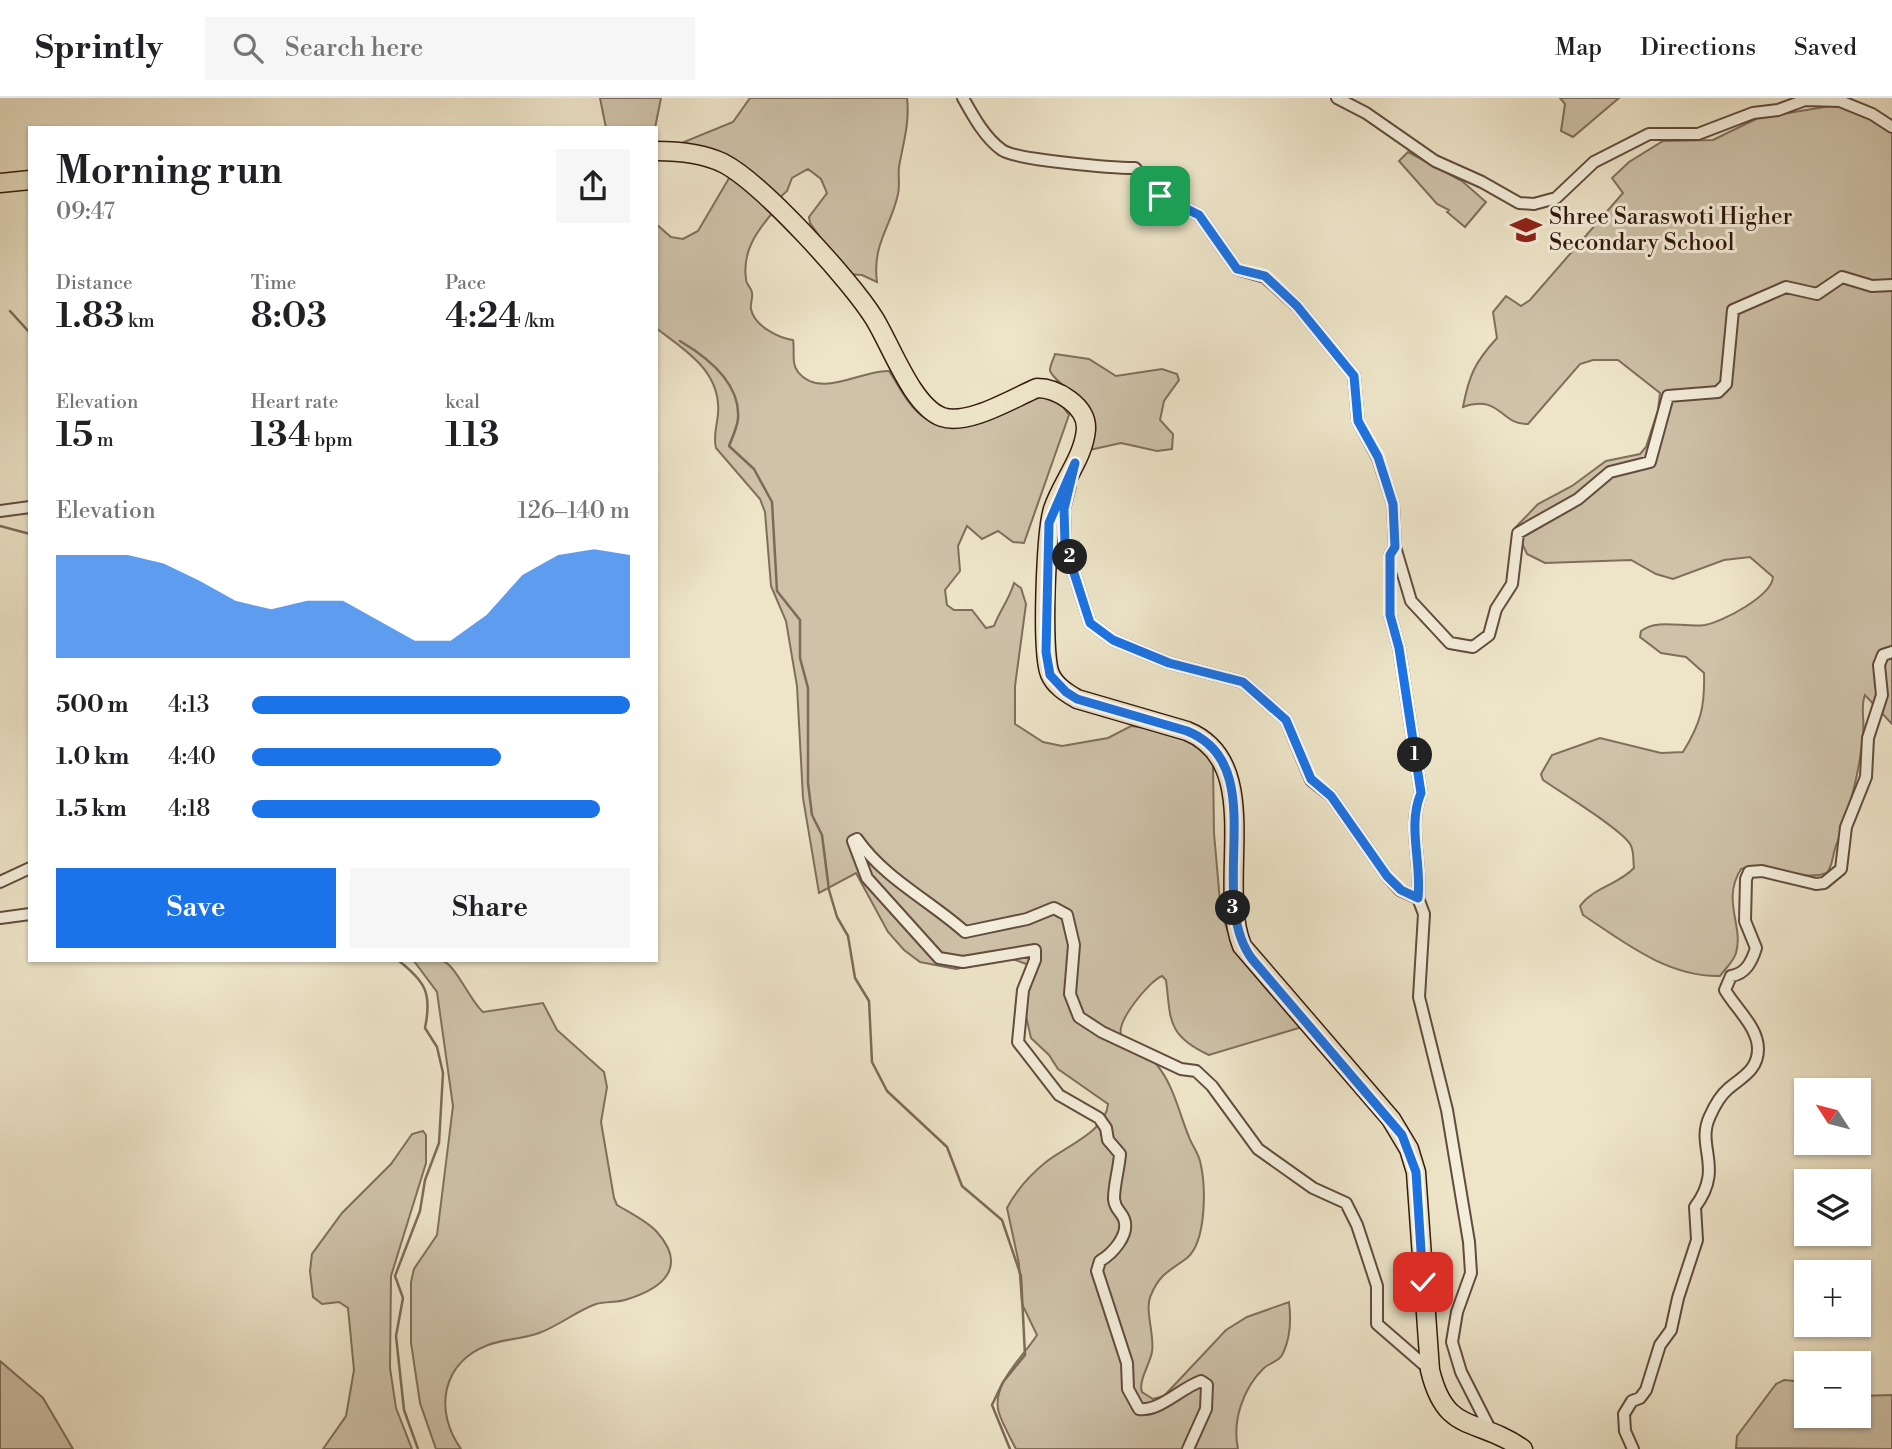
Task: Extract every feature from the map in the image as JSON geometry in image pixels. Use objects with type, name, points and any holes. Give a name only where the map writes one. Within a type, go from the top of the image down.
[{"type":"main road","points":[[658,151],[706,156],[748,179],[853,291],[873,316],[920,401],[942,417],[956,419],[973,415],[1037,388],[1054,389],[1064,395],[1085,421],[1086,430],[1075,463],[1049,523],[1046,652],[1050,675],[1077,699],[1200,736],[1221,755],[1232,790],[1234,919],[1242,946],[1391,1118],[1409,1149],[1418,1192],[1430,1370],[1436,1393],[1454,1419],[1491,1431],[1522,1449]]},
{"type":"main road","points":[[0,183],[28,180]]},
{"type":"street","points":[[963,98],[974,117],[1003,152],[1088,168],[1135,168],[1160,196],[1199,215],[1237,269],[1265,276],[1297,306],[1354,376],[1358,421],[1378,457],[1393,504],[1395,547],[1411,601],[1450,643],[1473,647],[1489,635],[1496,609],[1512,584],[1518,533],[1578,499],[1611,472],[1650,462],[1668,396],[1718,392],[1726,384],[1734,310],[1786,286],[1817,294],[1842,277],[1872,286],[1892,285]]},
{"type":"street","points":[[1337,98],[1366,113],[1435,161],[1482,182],[1519,203],[1534,204],[1556,198],[1594,162],[1649,134],[1698,134],[1753,113],[1778,110],[1805,100],[1840,101],[1872,114],[1892,127]]},
{"type":"street","points":[[1075,463],[1064,509],[1065,545],[1090,623],[1113,640],[1169,663],[1243,682],[1286,720],[1311,779],[1331,796],[1387,876],[1401,890],[1418,898]]},
{"type":"street","points":[[0,511],[28,507]]},
{"type":"street","points":[[1395,547],[1390,555],[1390,615],[1399,648],[1421,793],[1413,816],[1418,848],[1418,898],[1424,914],[1419,997],[1447,1110],[1469,1242],[1471,1273],[1457,1312],[1452,1342],[1461,1372],[1491,1431]]},
{"type":"street","points":[[1633,1449],[1625,1431],[1624,1414],[1632,1401],[1640,1398],[1646,1390],[1660,1345],[1671,1330],[1678,1298],[1693,1259],[1697,1240],[1695,1208],[1712,1174],[1707,1140],[1709,1118],[1725,1091],[1748,1075],[1758,1059],[1754,1028],[1738,1012],[1725,990],[1731,976],[1738,975],[1748,966],[1756,948],[1745,921],[1746,878],[1749,872],[1762,871],[1816,884],[1824,883],[1841,869],[1846,827],[1866,777],[1868,738],[1882,695],[1879,665],[1883,655],[1892,652]]},
{"type":"street","points":[[1188,1449],[1206,1409],[1207,1385],[1201,1381],[1184,1387],[1148,1410],[1139,1409],[1128,1389],[1127,1363],[1097,1271],[1100,1261],[1114,1252],[1125,1226],[1124,1218],[1115,1209],[1114,1198],[1119,1154],[1108,1140],[1106,1128],[1099,1118],[1059,1095],[1018,1042],[1023,990],[1035,960],[1035,950],[963,962],[939,958],[867,878],[852,841],[858,839],[905,888],[930,901],[965,932],[1027,919],[1054,908],[1067,915],[1074,945],[1070,994],[1080,1017],[1102,1032],[1181,1069],[1196,1071],[1212,1086],[1258,1149],[1313,1188],[1346,1203],[1357,1225],[1377,1286],[1377,1324],[1430,1370]]},
{"type":"street","points":[[0,882],[28,869]]},
{"type":"street","points":[[0,918],[28,914]]},
{"type":"shaded area","points":[[600,98],[661,98],[655,126],[606,126]]},
{"type":"shaded area","points":[[750,98],[907,98],[907,124],[899,167],[899,191],[877,257],[877,282],[862,275],[847,274],[810,223],[809,217],[827,193],[821,179],[808,169],[792,178],[787,191],[775,202],[738,165],[674,146],[733,122]]},
{"type":"shaded area","points":[[1560,98],[1619,98],[1573,137],[1561,131],[1565,104]]},
{"type":"shaded area","points":[[1842,104],[1863,112],[1892,131],[1892,724],[1865,695],[1862,747],[1857,775],[1827,873],[1805,875],[1762,867],[1741,869],[1733,892],[1738,943],[1735,956],[1720,976],[1701,975],[1665,965],[1583,915],[1580,906],[1586,900],[1634,868],[1632,848],[1618,831],[1543,780],[1541,774],[1552,755],[1600,738],[1661,753],[1683,752],[1701,714],[1704,673],[1686,657],[1661,653],[1640,637],[1641,631],[1655,625],[1697,626],[1723,619],[1756,600],[1773,577],[1750,557],[1724,560],[1673,579],[1656,574],[1631,560],[1545,563],[1527,554],[1515,528],[1538,504],[1572,486],[1606,461],[1640,454],[1646,447],[1658,410],[1660,393],[1618,360],[1593,360],[1580,364],[1528,424],[1511,420],[1485,404],[1463,407],[1474,370],[1497,338],[1493,312],[1506,296],[1521,306],[1530,300],[1623,193],[1612,178],[1629,162],[1663,141],[1713,140],[1758,118]]},
{"type":"shaded area","points":[[1408,152],[1462,181],[1486,202],[1465,227],[1447,212],[1449,210],[1437,204],[1399,161]]},
{"type":"shaded area","points":[[732,173],[774,211],[757,234],[746,259],[746,281],[752,291],[751,307],[753,315],[762,326],[781,337],[793,340],[796,369],[807,380],[830,383],[889,371],[914,409],[925,418],[939,423],[970,420],[1022,401],[1055,396],[1069,415],[1024,543],[1013,542],[998,531],[982,539],[967,526],[958,546],[960,571],[945,590],[947,605],[954,610],[972,610],[986,628],[994,626],[1014,583],[1021,588],[1026,604],[1015,686],[1015,724],[1043,742],[1062,746],[1108,738],[1131,726],[1197,735],[1213,765],[1214,833],[1221,913],[1234,947],[1302,1027],[1209,1055],[1185,1040],[1173,1025],[1166,980],[1162,976],[1135,1002],[1124,1020],[1121,1034],[1127,1043],[1157,1065],[1168,1082],[1199,1158],[1203,1184],[1203,1212],[1194,1250],[1162,1277],[1149,1301],[1153,1345],[1142,1392],[1153,1399],[1164,1396],[1226,1330],[1247,1317],[1289,1302],[1289,1333],[1283,1354],[1264,1368],[1245,1395],[1238,1416],[1238,1449],[1016,1449],[1001,1418],[999,1392],[1010,1371],[1037,1335],[1022,1304],[1019,1264],[1007,1208],[1029,1177],[1100,1123],[1108,1104],[1058,1069],[1049,1055],[1031,1038],[1024,1007],[1029,965],[1010,958],[956,969],[920,962],[904,950],[888,932],[856,873],[819,893],[803,798],[797,686],[786,621],[771,586],[765,512],[760,499],[716,448],[718,404],[711,380],[687,351],[658,329],[658,226],[671,237],[683,239],[698,231]]},
{"type":"shaded area","points":[[1055,354],[1089,359],[1116,376],[1162,369],[1177,374],[1179,380],[1164,401],[1160,420],[1173,434],[1172,449],[1157,451],[1121,443],[1085,451],[1085,405],[1051,373]]},
{"type":"shaded area","points":[[415,962],[447,963],[483,1012],[543,1003],[557,1030],[604,1072],[607,1087],[601,1122],[614,1198],[617,1205],[657,1232],[666,1244],[671,1266],[661,1282],[641,1294],[624,1300],[596,1304],[539,1333],[500,1341],[472,1353],[452,1376],[445,1404],[452,1434],[461,1449],[436,1449],[420,1403],[411,1343],[411,1282],[414,1269],[437,1235],[453,1106],[437,992]]},
{"type":"shaded area","points":[[423,1131],[426,1135],[426,1163],[391,1276],[390,1368],[396,1408],[412,1449],[323,1449],[346,1416],[354,1370],[348,1308],[339,1302],[322,1304],[313,1297],[310,1271],[312,1254],[342,1213],[391,1164],[412,1134]]},
{"type":"shaded area","points":[[0,1361],[43,1398],[73,1449],[0,1449]]},
{"type":"shaded area","points":[[1784,1380],[1794,1381],[1794,1428],[1871,1428],[1871,1396],[1892,1395],[1892,1449],[1736,1448],[1737,1436],[1776,1384]]},
{"type":"waterway","points":[[10,311],[28,331]]},
{"type":"waterway","points":[[680,341],[711,363],[728,383],[734,394],[738,419],[729,446],[754,469],[772,502],[777,591],[800,620],[800,658],[808,688],[808,783],[812,815],[822,835],[829,890],[837,917],[848,936],[855,978],[869,1001],[872,1062],[887,1091],[947,1147],[962,1186],[1002,1220],[1021,1276],[1025,1355],[1003,1382],[992,1405],[1010,1449]]},
{"type":"waterway","points":[[0,526],[28,533]]},
{"type":"waterway","points":[[400,962],[421,982],[425,990],[428,1006],[425,1028],[437,1047],[443,1073],[439,1143],[425,1180],[420,1211],[395,1276],[403,1298],[396,1336],[404,1410],[418,1449]]},
{"type":"place","name":"Shree Saraswoti Higher Secondary School","points":[[1526,230]]},
{"type":"route","points":[[1160,196],[1199,215],[1237,269],[1265,276],[1326,338],[1354,376],[1358,421],[1378,457],[1393,504],[1396,528],[1395,547],[1390,555],[1389,569],[1390,615],[1399,648],[1421,793],[1413,816],[1418,848],[1418,898],[1401,890],[1387,876],[1331,796],[1311,779],[1304,757],[1286,720],[1243,682],[1169,663],[1113,640],[1090,623],[1083,593],[1065,545],[1064,509],[1075,463],[1049,523],[1046,578],[1047,665],[1056,684],[1077,699],[1200,736],[1221,755],[1228,770],[1232,790],[1236,932],[1252,959],[1391,1118],[1402,1135],[1416,1172],[1423,1282]]}]
